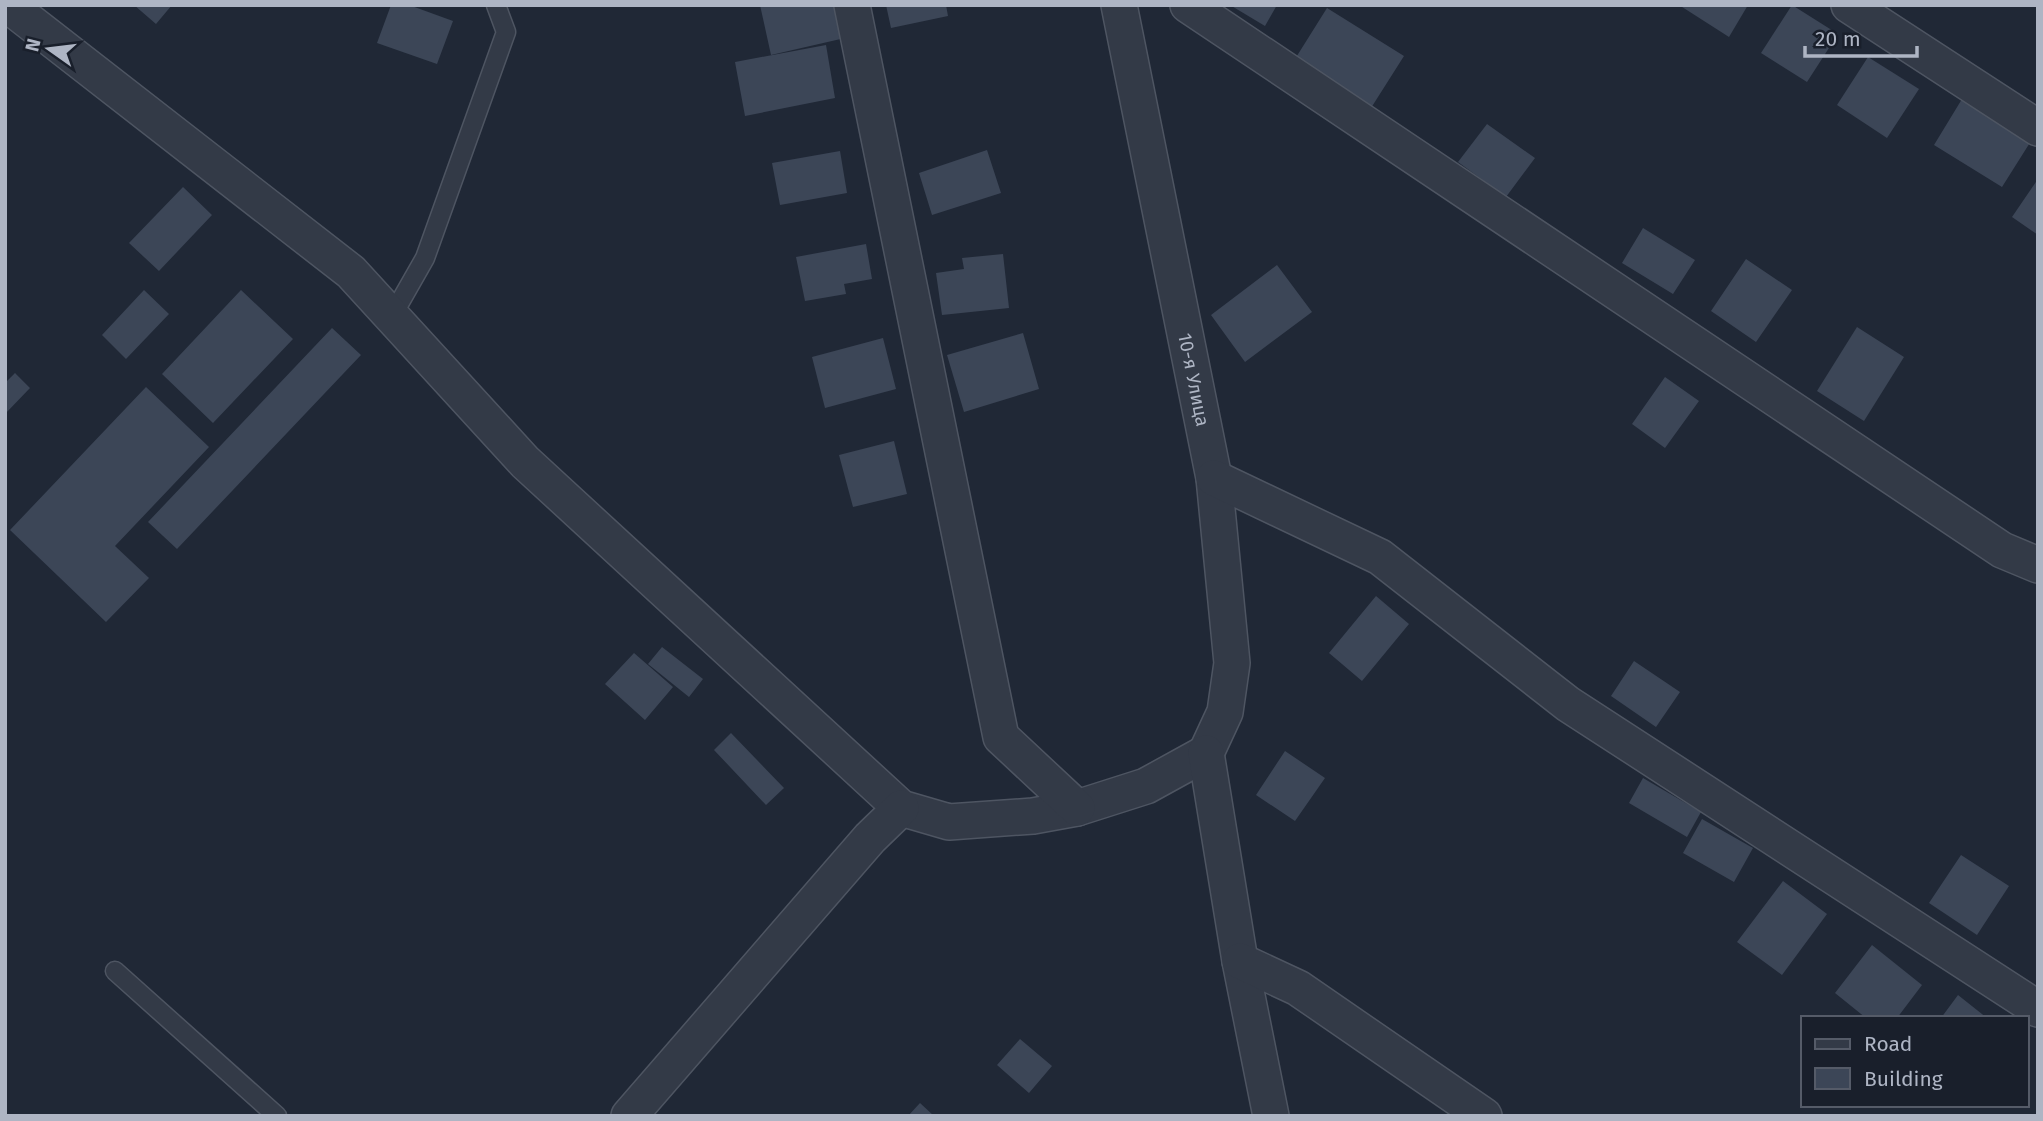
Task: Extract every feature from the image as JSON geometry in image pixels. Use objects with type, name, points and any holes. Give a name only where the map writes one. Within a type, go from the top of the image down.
[{"type":"street","points":[[8,5],[351,271],[525,461],[901,808],[949,822],[1033,817],[1146,786],[1206,753],[1240,961],[1271,1116]]},
{"type":"street","points":[[852,5],[1001,737],[1077,807]]},
{"type":"street","name":"10-я Улица","points":[[1119,5],[1214,478],[1232,663],[1225,712],[1206,753]]},
{"type":"street","points":[[1188,5],[2002,550],[2038,565]]},
{"type":"street","points":[[1849,5],[2038,128]]},
{"type":"street","points":[[1214,478],[1381,557],[1569,704],[2038,1009]]},
{"type":"street","points":[[629,1116],[870,838],[901,808]]},
{"type":"street","points":[[1240,961],[1298,988],[1483,1116]]},
{"type":"lane","points":[[392,316],[425,258],[506,32],[496,5]]},
{"type":"lane","points":[[115,971],[277,1116]]},
{"type":"building","points":[[134,5],[172,5],[156,24]]},
{"type":"building","points":[[391,5],[409,5],[453,21],[437,64],[377,43]]},
{"type":"building","points":[[760,5],[838,5],[845,38],[771,55]]},
{"type":"building","points":[[886,5],[946,5],[948,16],[891,28]]},
{"type":"building","points":[[1230,5],[1277,5],[1265,26]]},
{"type":"building","points":[[1679,5],[1748,5],[1729,37]]},
{"type":"building","points":[[1792,5],[1838,34],[1807,82],[1761,53]]},
{"type":"building","points":[[1327,8],[1404,56],[1371,108],[1295,59]]},
{"type":"building","points":[[826,45],[835,98],[745,116],[735,62]]},
{"type":"building","points":[[1868,57],[1919,89],[1887,138],[1837,105]]},
{"type":"building","points":[[1962,99],[2031,141],[2002,187],[1934,145]]},
{"type":"building","points":[[1487,124],[1535,158],[1506,197],[1458,162]]},
{"type":"building","points":[[987,150],[1001,193],[932,215],[919,173]]},
{"type":"building","points":[[840,151],[847,193],[780,205],[772,163]]},
{"type":"building","points":[[2038,179],[2038,235],[2012,217]]},
{"type":"building","points":[[183,187],[212,215],[159,271],[129,243]]},
{"type":"building","points":[[1643,228],[1695,260],[1673,294],[1622,263]]},
{"type":"building","points":[[866,244],[872,279],[844,284],[846,294],[805,301],[796,257]]},
{"type":"building","points":[[1003,254],[1009,308],[942,315],[936,273],[964,269],[962,258]]},
{"type":"building","points":[[1746,259],[1792,290],[1756,342],[1711,311]]},
{"type":"building","points":[[1277,265],[1312,312],[1245,362],[1211,315]]},
{"type":"building","points":[[144,290],[169,314],[126,359],[102,335]]},
{"type":"building","points":[[241,290],[293,339],[213,423],[162,374]]},
{"type":"building","points":[[1857,327],[1904,357],[1864,421],[1817,391]]},
{"type":"building","points":[[332,328],[361,355],[177,549],[148,522]]},
{"type":"building","points":[[1023,333],[1039,389],[964,412],[947,355]]},
{"type":"building","points":[[883,338],[896,389],[825,408],[812,357]]},
{"type":"building","points":[[15,373],[30,388],[5,414],[5,383]]},
{"type":"building","points":[[1665,377],[1699,401],[1665,448],[1632,424]]},
{"type":"building","points":[[146,387],[209,447],[115,546],[149,578],[106,622],[10,530]]},
{"type":"building","points":[[894,441],[907,494],[853,507],[839,455]]},
{"type":"building","points":[[1376,596],[1409,624],[1362,681],[1329,653]]},
{"type":"building","points":[[662,647],[703,679],[689,697],[648,664]]},
{"type":"building","points":[[634,653],[673,687],[645,720],[605,684]]},
{"type":"building","points":[[1634,661],[1680,692],[1656,727],[1611,696]]},
{"type":"building","points":[[731,733],[784,788],[766,805],[714,750]]},
{"type":"building","points":[[1285,751],[1325,778],[1295,821],[1256,795]]},
{"type":"building","points":[[1643,778],[1701,812],[1687,837],[1629,803]]},
{"type":"building","points":[[1702,819],[1753,848],[1734,882],[1683,853]]},
{"type":"building","points":[[1961,855],[2009,886],[1977,935],[1929,903]]},
{"type":"building","points":[[1783,881],[1827,914],[1782,975],[1737,942]]},
{"type":"building","points":[[1872,945],[1922,985],[1899,1016],[1864,1016],[1835,993]]},
{"type":"building","points":[[1958,995],[1984,1016],[1942,1016]]},
{"type":"building","points":[[1020,1039],[1052,1066],[1029,1093],[997,1065]]},
{"type":"building","points":[[920,1103],[934,1116],[908,1116]]}]
